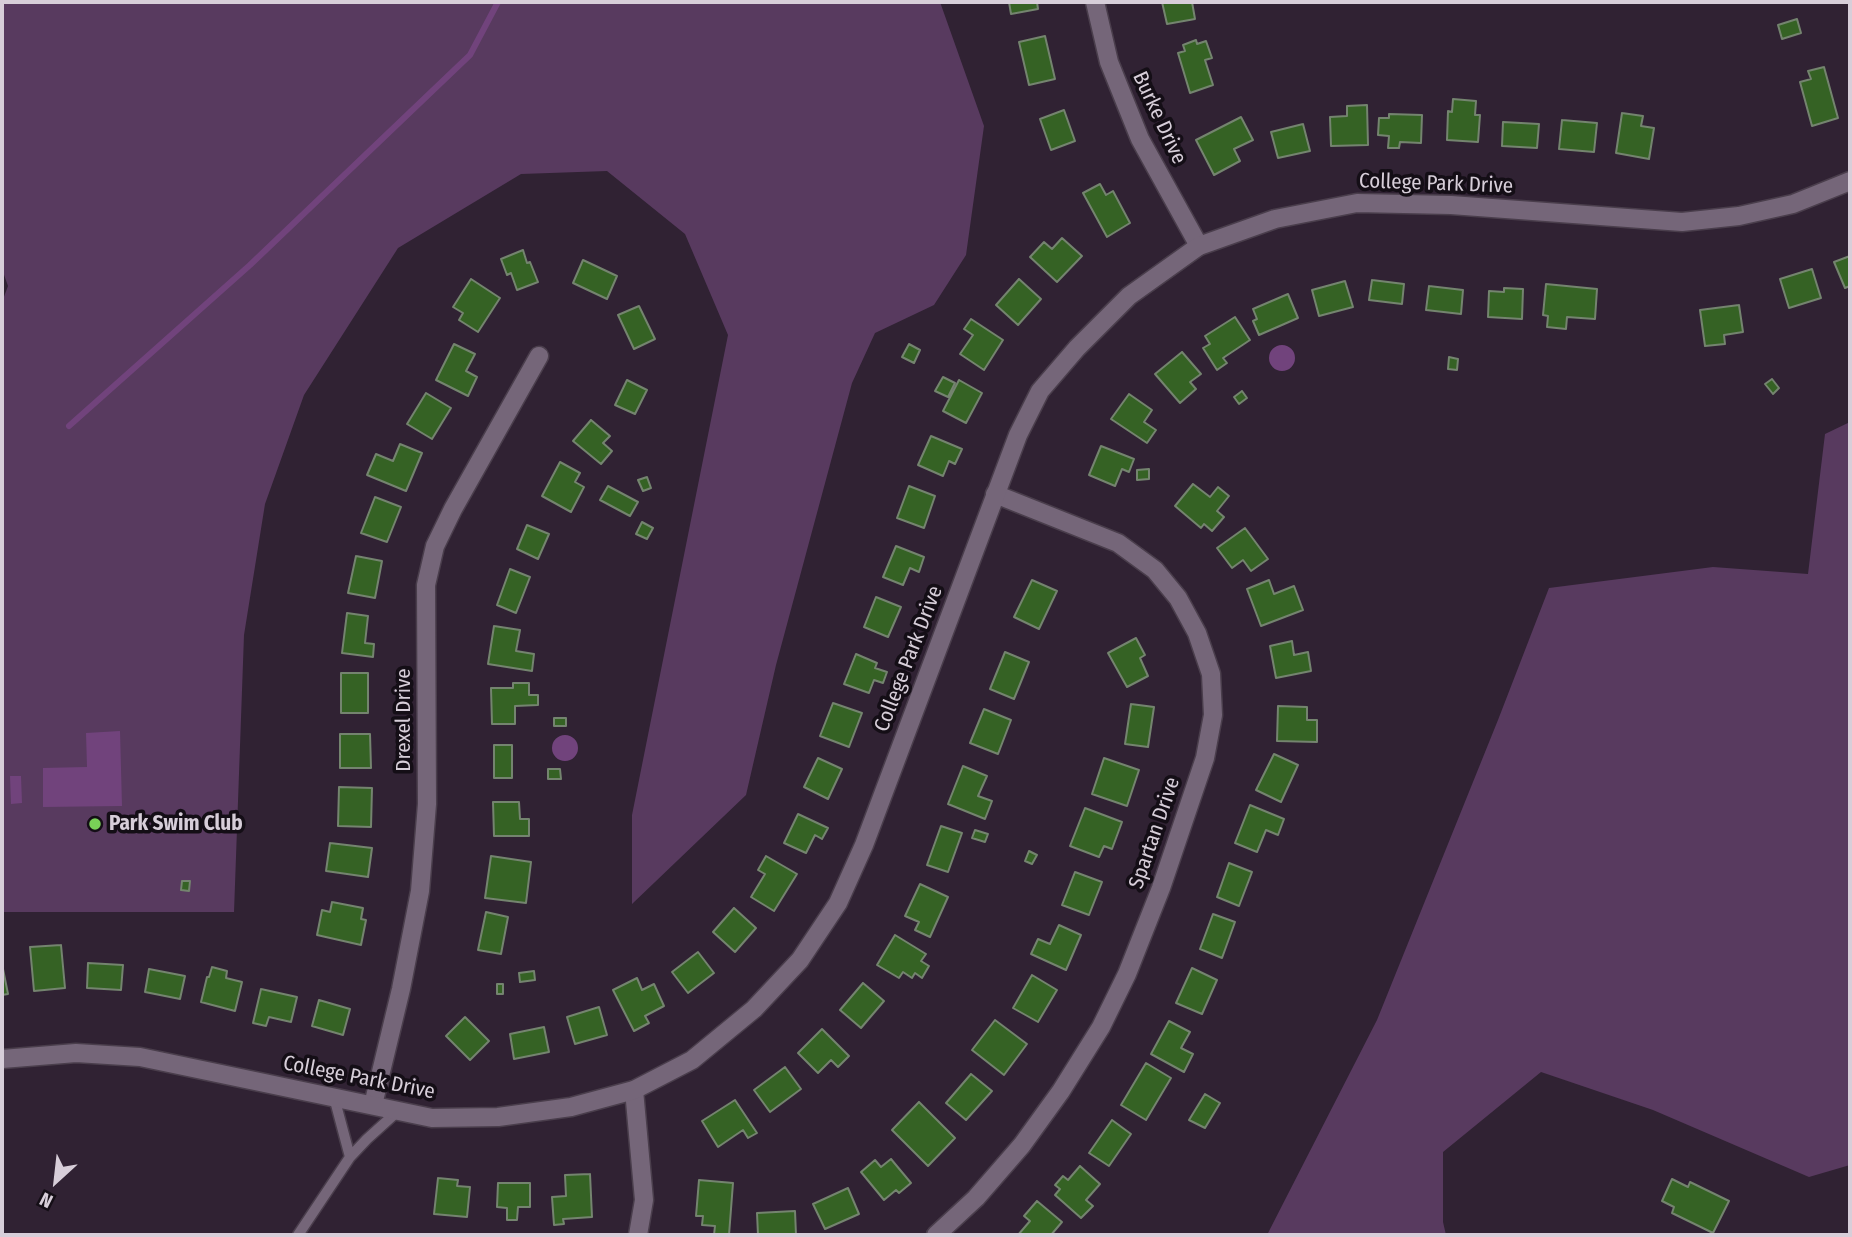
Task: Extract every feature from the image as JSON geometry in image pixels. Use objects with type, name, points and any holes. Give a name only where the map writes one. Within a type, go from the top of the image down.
[{"type":"street","name":"Burke Drive","points":[[1095,2],[1109,62],[1140,139],[1199,246]]},
{"type":"street","name":"College Park Drive","points":[[2,1059],[76,1053],[140,1057],[432,1118],[498,1117],[571,1107],[634,1090],[692,1060],[754,1009],[800,960],[838,903],[864,845],[1018,435],[1040,391],[1077,348],[1129,296],[1199,246],[1275,219],[1357,202],[1451,205],[1682,222],[1740,216],[1793,204],[1850,181]]},
{"type":"street","name":"Drexel Drive","points":[[373,1105],[401,989],[420,891],[427,804],[426,585],[435,546],[453,509],[539,356]]},
{"type":"street","name":"Spartan Drive","points":[[936,1235],[976,1198],[1022,1145],[1061,1091],[1101,1027],[1127,974],[1161,888],[1205,758],[1213,715],[1211,674],[1197,632],[1178,598],[1155,570],[1118,542],[995,494]]},
{"type":"street","points":[[634,1090],[644,1200],[638,1235]]},
{"type":"lane","points":[[334,1097],[350,1157]]},
{"type":"lane","points":[[298,1235],[350,1157],[398,1111]]},
{"type":"shaded area","points":[[2,2],[940,2],[984,126],[966,255],[934,305],[875,333],[852,383],[776,665],[746,795],[632,904],[632,815],[728,335],[685,234],[607,171],[521,174],[398,248],[304,395],[265,504],[244,635],[234,912],[2,912],[2,302],[8,286],[2,269]]},
{"type":"shaded area","points":[[1282,345],[1291,349],[1295,358],[1291,367],[1282,371],[1273,367],[1269,358],[1273,349]]},
{"type":"shaded area","points":[[1850,422],[1850,1165],[1809,1177],[1653,1110],[1541,1072],[1443,1152],[1443,1222],[1446,1235],[1267,1235],[1377,1020],[1549,588],[1713,567],[1808,574],[1825,434]]},
{"type":"shaded area","points":[[120,731],[122,806],[43,807],[43,768],[87,767],[86,733]]},
{"type":"shaded area","points":[[565,735],[574,739],[578,748],[574,757],[565,761],[556,757],[552,748],[556,739]]},
{"type":"shaded area","points":[[10,776],[21,776],[22,803],[11,804]]},
{"type":"building","points":[[1009,2],[1037,2],[1038,9],[1011,14]]},
{"type":"building","points":[[1162,2],[1192,2],[1195,19],[1167,24]]},
{"type":"building","points":[[1797,19],[1801,33],[1782,39],[1778,25]]},
{"type":"building","points":[[1045,36],[1055,79],[1029,85],[1019,42]]},
{"type":"building","points":[[1196,40],[1197,44],[1206,41],[1212,58],[1205,60],[1213,85],[1190,93],[1178,53],[1185,51],[1183,45]]},
{"type":"building","points":[[1824,67],[1838,118],[1812,126],[1800,82],[1811,79],[1808,71]]},
{"type":"building","points":[[1453,99],[1476,101],[1475,115],[1480,115],[1478,142],[1447,140],[1448,111],[1452,112]]},
{"type":"building","points":[[1367,105],[1368,145],[1331,146],[1330,117],[1347,116],[1347,106]]},
{"type":"building","points":[[1064,110],[1075,141],[1051,150],[1040,119]]},
{"type":"building","points":[[1622,113],[1643,116],[1641,126],[1654,128],[1649,159],[1616,153]]},
{"type":"building","points":[[1389,114],[1422,115],[1421,143],[1400,142],[1399,148],[1388,148],[1389,136],[1378,135],[1379,118],[1389,118]]},
{"type":"building","points":[[1241,117],[1253,140],[1234,149],[1240,161],[1214,175],[1196,140]]},
{"type":"building","points":[[1562,120],[1597,123],[1594,152],[1559,149]]},
{"type":"building","points":[[1503,122],[1539,124],[1537,148],[1502,146]]},
{"type":"building","points":[[1303,124],[1310,151],[1278,158],[1271,132]]},
{"type":"building","points":[[1100,184],[1106,195],[1113,191],[1130,223],[1107,237],[1083,193]]},
{"type":"building","points":[[1062,238],[1082,256],[1057,282],[1030,257],[1044,242],[1052,249]]},
{"type":"building","points":[[523,250],[538,282],[517,290],[511,273],[507,275],[501,259]]},
{"type":"building","points":[[1850,256],[1850,286],[1845,288],[1834,262]]},
{"type":"building","points":[[583,260],[617,276],[607,299],[573,283]]},
{"type":"building","points":[[1812,269],[1821,298],[1789,308],[1780,279]]},
{"type":"building","points":[[471,279],[500,298],[478,332],[459,320],[463,313],[453,307]]},
{"type":"building","points":[[1019,279],[1041,299],[1018,325],[996,305]]},
{"type":"building","points":[[1372,280],[1404,284],[1402,304],[1369,300]]},
{"type":"building","points":[[1345,281],[1353,307],[1319,316],[1312,290]]},
{"type":"building","points":[[1546,284],[1597,289],[1595,319],[1567,317],[1566,329],[1547,327],[1548,316],[1543,315]]},
{"type":"building","points":[[1429,286],[1463,290],[1461,314],[1426,310]]},
{"type":"building","points":[[1504,288],[1523,289],[1522,319],[1488,317],[1489,291],[1504,292]]},
{"type":"building","points":[[1288,294],[1298,318],[1259,335],[1253,321],[1257,319],[1253,309]]},
{"type":"building","points":[[1739,305],[1743,332],[1724,335],[1725,344],[1705,346],[1700,310]]},
{"type":"building","points":[[639,306],[655,339],[634,349],[618,315]]},
{"type":"building","points":[[1235,317],[1250,340],[1223,358],[1227,363],[1217,370],[1203,348],[1210,344],[1205,336]]},
{"type":"building","points":[[971,319],[1003,340],[984,370],[960,354],[973,335],[964,329]]},
{"type":"building","points":[[454,344],[475,354],[466,371],[477,377],[468,396],[436,380]]},
{"type":"building","points":[[909,344],[920,350],[914,363],[902,357]]},
{"type":"building","points":[[1182,352],[1201,374],[1190,382],[1196,389],[1180,403],[1155,374]]},
{"type":"building","points":[[1449,357],[1458,359],[1457,370],[1448,369]]},
{"type":"building","points":[[943,377],[955,383],[948,397],[935,391]]},
{"type":"building","points":[[1772,379],[1779,388],[1773,394],[1765,384]]},
{"type":"building","points":[[627,380],[647,390],[635,414],[615,405]]},
{"type":"building","points":[[959,380],[982,393],[966,423],[943,411]]},
{"type":"building","points":[[1242,391],[1247,398],[1239,404],[1234,397]]},
{"type":"building","points":[[426,393],[451,408],[432,439],[407,424]]},
{"type":"building","points":[[1129,394],[1152,410],[1144,422],[1156,430],[1147,443],[1111,419]]},
{"type":"building","points":[[591,420],[610,436],[603,443],[612,451],[601,464],[573,441]]},
{"type":"building","points":[[931,436],[962,449],[955,464],[949,461],[943,476],[918,465]]},
{"type":"building","points":[[400,444],[422,453],[406,491],[367,475],[376,454],[393,461]]},
{"type":"building","points":[[1101,446],[1134,459],[1129,472],[1122,469],[1115,486],[1089,475]]},
{"type":"building","points":[[560,462],[580,473],[575,482],[584,487],[571,512],[542,496]]},
{"type":"building","points":[[1149,469],[1149,479],[1137,480],[1137,470]]},
{"type":"building","points":[[647,477],[651,488],[643,491],[638,480]]},
{"type":"building","points":[[1193,484],[1210,497],[1218,487],[1229,496],[1217,511],[1224,517],[1212,531],[1204,524],[1201,528],[1175,506]]},
{"type":"building","points":[[608,486],[638,502],[630,516],[600,500]]},
{"type":"building","points":[[909,486],[935,496],[924,528],[897,518]]},
{"type":"building","points":[[375,497],[401,507],[387,542],[361,533]]},
{"type":"building","points":[[642,522],[653,528],[647,539],[636,534]]},
{"type":"building","points":[[527,525],[549,534],[538,559],[517,549]]},
{"type":"building","points":[[1245,528],[1268,559],[1251,571],[1243,560],[1232,568],[1217,548]]},
{"type":"building","points":[[896,546],[924,557],[919,572],[910,568],[903,585],[883,577]]},
{"type":"building","points":[[356,556],[382,561],[375,598],[348,593]]},
{"type":"building","points":[[510,569],[530,577],[516,613],[497,605]]},
{"type":"building","points":[[1032,580],[1057,591],[1039,629],[1014,617]]},
{"type":"building","points":[[1269,580],[1274,594],[1294,586],[1303,610],[1261,626],[1247,589]]},
{"type":"building","points":[[876,597],[901,607],[888,637],[864,627]]},
{"type":"building","points":[[347,613],[368,616],[365,643],[374,644],[373,657],[342,653]]},
{"type":"building","points":[[494,626],[520,630],[516,651],[534,654],[532,671],[488,664]]},
{"type":"building","points":[[1136,638],[1145,655],[1140,658],[1148,676],[1127,687],[1108,653]]},
{"type":"building","points":[[1292,641],[1294,655],[1308,652],[1311,671],[1276,678],[1270,646]]},
{"type":"building","points":[[1005,652],[1029,662],[1014,699],[990,689]]},
{"type":"building","points":[[856,654],[877,663],[875,668],[887,672],[883,683],[874,680],[869,693],[844,684]]},
{"type":"building","points":[[341,673],[368,673],[368,713],[341,713]]},
{"type":"building","points":[[513,683],[529,683],[529,695],[538,695],[538,705],[515,706],[515,724],[492,724],[491,688],[513,688]]},
{"type":"building","points":[[833,703],[862,713],[849,747],[820,736]]},
{"type":"building","points":[[1131,704],[1154,707],[1148,747],[1125,744]]},
{"type":"building","points":[[1278,706],[1307,707],[1307,720],[1317,720],[1317,742],[1277,741]]},
{"type":"building","points":[[984,709],[1011,720],[998,754],[970,743]]},
{"type":"building","points":[[554,718],[566,718],[566,726],[554,726]]},
{"type":"building","points":[[340,734],[370,734],[371,768],[340,768]]},
{"type":"building","points":[[494,745],[512,745],[512,778],[494,778]]},
{"type":"building","points":[[1274,754],[1298,765],[1281,802],[1256,790]]},
{"type":"building","points":[[818,758],[842,769],[828,799],[804,787]]},
{"type":"building","points":[[1104,758],[1139,770],[1127,806],[1092,794]]},
{"type":"building","points":[[963,766],[987,776],[978,796],[992,801],[985,819],[948,804]]},
{"type":"building","points":[[548,769],[560,769],[561,779],[548,779]]},
{"type":"building","points":[[339,787],[372,788],[371,827],[338,826]]},
{"type":"building","points":[[493,802],[519,802],[520,819],[529,819],[529,836],[494,836]]},
{"type":"building","points":[[1250,805],[1284,819],[1278,835],[1266,830],[1257,852],[1235,843]]},
{"type":"building","points":[[1085,808],[1122,822],[1112,849],[1104,846],[1099,857],[1070,846]]},
{"type":"building","points":[[798,814],[828,828],[822,839],[815,835],[806,853],[784,843]]},
{"type":"building","points":[[941,826],[962,833],[948,872],[927,865]]},
{"type":"building","points":[[975,830],[988,834],[985,842],[972,838]]},
{"type":"building","points":[[330,843],[372,848],[368,877],[326,871]]},
{"type":"building","points":[[1029,851],[1037,855],[1032,864],[1025,861]]},
{"type":"building","points":[[491,856],[531,862],[526,903],[485,898]]},
{"type":"building","points":[[766,856],[797,874],[774,911],[751,897],[765,874],[758,870]]},
{"type":"building","points":[[1229,863],[1252,872],[1239,906],[1217,897]]},
{"type":"building","points":[[1075,872],[1102,882],[1089,915],[1062,905]]},
{"type":"building","points":[[182,881],[190,881],[189,891],[181,890]]},
{"type":"building","points":[[920,884],[948,897],[930,937],[915,930],[919,922],[905,916]]},
{"type":"building","points":[[332,902],[363,908],[361,919],[366,920],[361,945],[317,935],[322,910],[330,912]]},
{"type":"building","points":[[734,908],[756,928],[735,952],[713,932]]},
{"type":"building","points":[[486,912],[508,917],[501,954],[478,950]]},
{"type":"building","points":[[1213,914],[1235,922],[1222,958],[1200,949]]},
{"type":"building","points":[[1059,925],[1081,935],[1066,970],[1031,954],[1038,939],[1050,944]]},
{"type":"building","points":[[895,935],[926,954],[921,961],[929,966],[922,978],[915,973],[912,978],[903,972],[899,978],[877,965]]},
{"type":"building","points":[[61,945],[65,988],[34,991],[30,947]]},
{"type":"building","points":[[698,952],[714,973],[688,993],[672,972]]},
{"type":"building","points":[[88,963],[123,965],[121,990],[87,988]]},
{"type":"building","points":[[212,967],[227,971],[226,978],[242,982],[235,1011],[201,1002]]},
{"type":"building","points":[[1192,968],[1217,980],[1202,1014],[1176,1003]]},
{"type":"building","points":[[149,969],[185,976],[180,999],[145,992]]},
{"type":"building","points":[[2,970],[8,994],[2,995]]},
{"type":"building","points":[[534,971],[535,980],[520,982],[519,973]]},
{"type":"building","points":[[1032,975],[1057,990],[1038,1022],[1013,1008]]},
{"type":"building","points":[[637,978],[642,990],[654,984],[664,1006],[645,1016],[649,1023],[634,1031],[613,990]]},
{"type":"building","points":[[863,983],[884,1001],[861,1028],[840,1010]]},
{"type":"building","points":[[497,984],[503,984],[503,994],[497,994]]},
{"type":"building","points":[[261,989],[297,997],[291,1022],[269,1017],[266,1026],[253,1023]]},
{"type":"building","points":[[319,1000],[350,1009],[343,1035],[312,1026]]},
{"type":"building","points":[[599,1007],[607,1035],[575,1044],[567,1017]]},
{"type":"building","points":[[465,1017],[489,1041],[470,1060],[446,1036]]},
{"type":"building","points":[[995,1020],[1027,1044],[1004,1075],[972,1050]]},
{"type":"building","points":[[1169,1021],[1190,1032],[1181,1048],[1193,1054],[1184,1072],[1151,1054]]},
{"type":"building","points":[[544,1027],[549,1052],[514,1059],[510,1034]]},
{"type":"building","points":[[822,1029],[849,1056],[838,1067],[831,1060],[818,1073],[798,1053]]},
{"type":"building","points":[[1146,1063],[1171,1078],[1146,1120],[1121,1105]]},
{"type":"building","points":[[785,1067],[801,1089],[770,1112],[754,1090]]},
{"type":"building","points":[[971,1074],[992,1091],[966,1120],[946,1103]]},
{"type":"building","points":[[1205,1094],[1220,1103],[1205,1128],[1189,1120]]},
{"type":"building","points":[[735,1100],[757,1133],[748,1138],[743,1130],[718,1147],[702,1121]]},
{"type":"building","points":[[919,1102],[955,1138],[928,1166],[892,1130]]},
{"type":"building","points":[[1112,1120],[1131,1134],[1109,1166],[1089,1153]]},
{"type":"building","points":[[891,1159],[911,1183],[884,1200],[861,1172],[875,1160],[881,1167]]},
{"type":"building","points":[[1080,1166],[1100,1184],[1086,1200],[1093,1206],[1081,1218],[1055,1195],[1060,1189],[1055,1185],[1063,1176],[1068,1180]]},
{"type":"building","points":[[590,1174],[592,1217],[563,1219],[564,1224],[554,1225],[552,1197],[566,1196],[565,1175]]},
{"type":"building","points":[[438,1178],[458,1180],[457,1186],[470,1187],[467,1217],[434,1214]]},
{"type":"building","points":[[1672,1179],[1688,1187],[1690,1182],[1729,1201],[1713,1233],[1672,1213],[1674,1207],[1662,1201]]},
{"type":"building","points":[[699,1180],[733,1183],[729,1235],[714,1235],[715,1226],[702,1225],[703,1216],[696,1216]]},
{"type":"building","points":[[498,1183],[530,1183],[530,1207],[518,1207],[517,1220],[507,1220],[507,1208],[497,1207]]},
{"type":"building","points":[[848,1188],[859,1214],[825,1229],[813,1204]]},
{"type":"building","points":[[1037,1201],[1062,1222],[1051,1235],[1018,1235],[1030,1221],[1024,1216]]},
{"type":"building","points":[[795,1211],[796,1235],[758,1235],[757,1213]]},
{"type":"waterway","points":[[69,426],[250,265],[470,55],[498,2]]},
{"type":"place","name":"Park Swim Club","points":[[95,824]]}]
